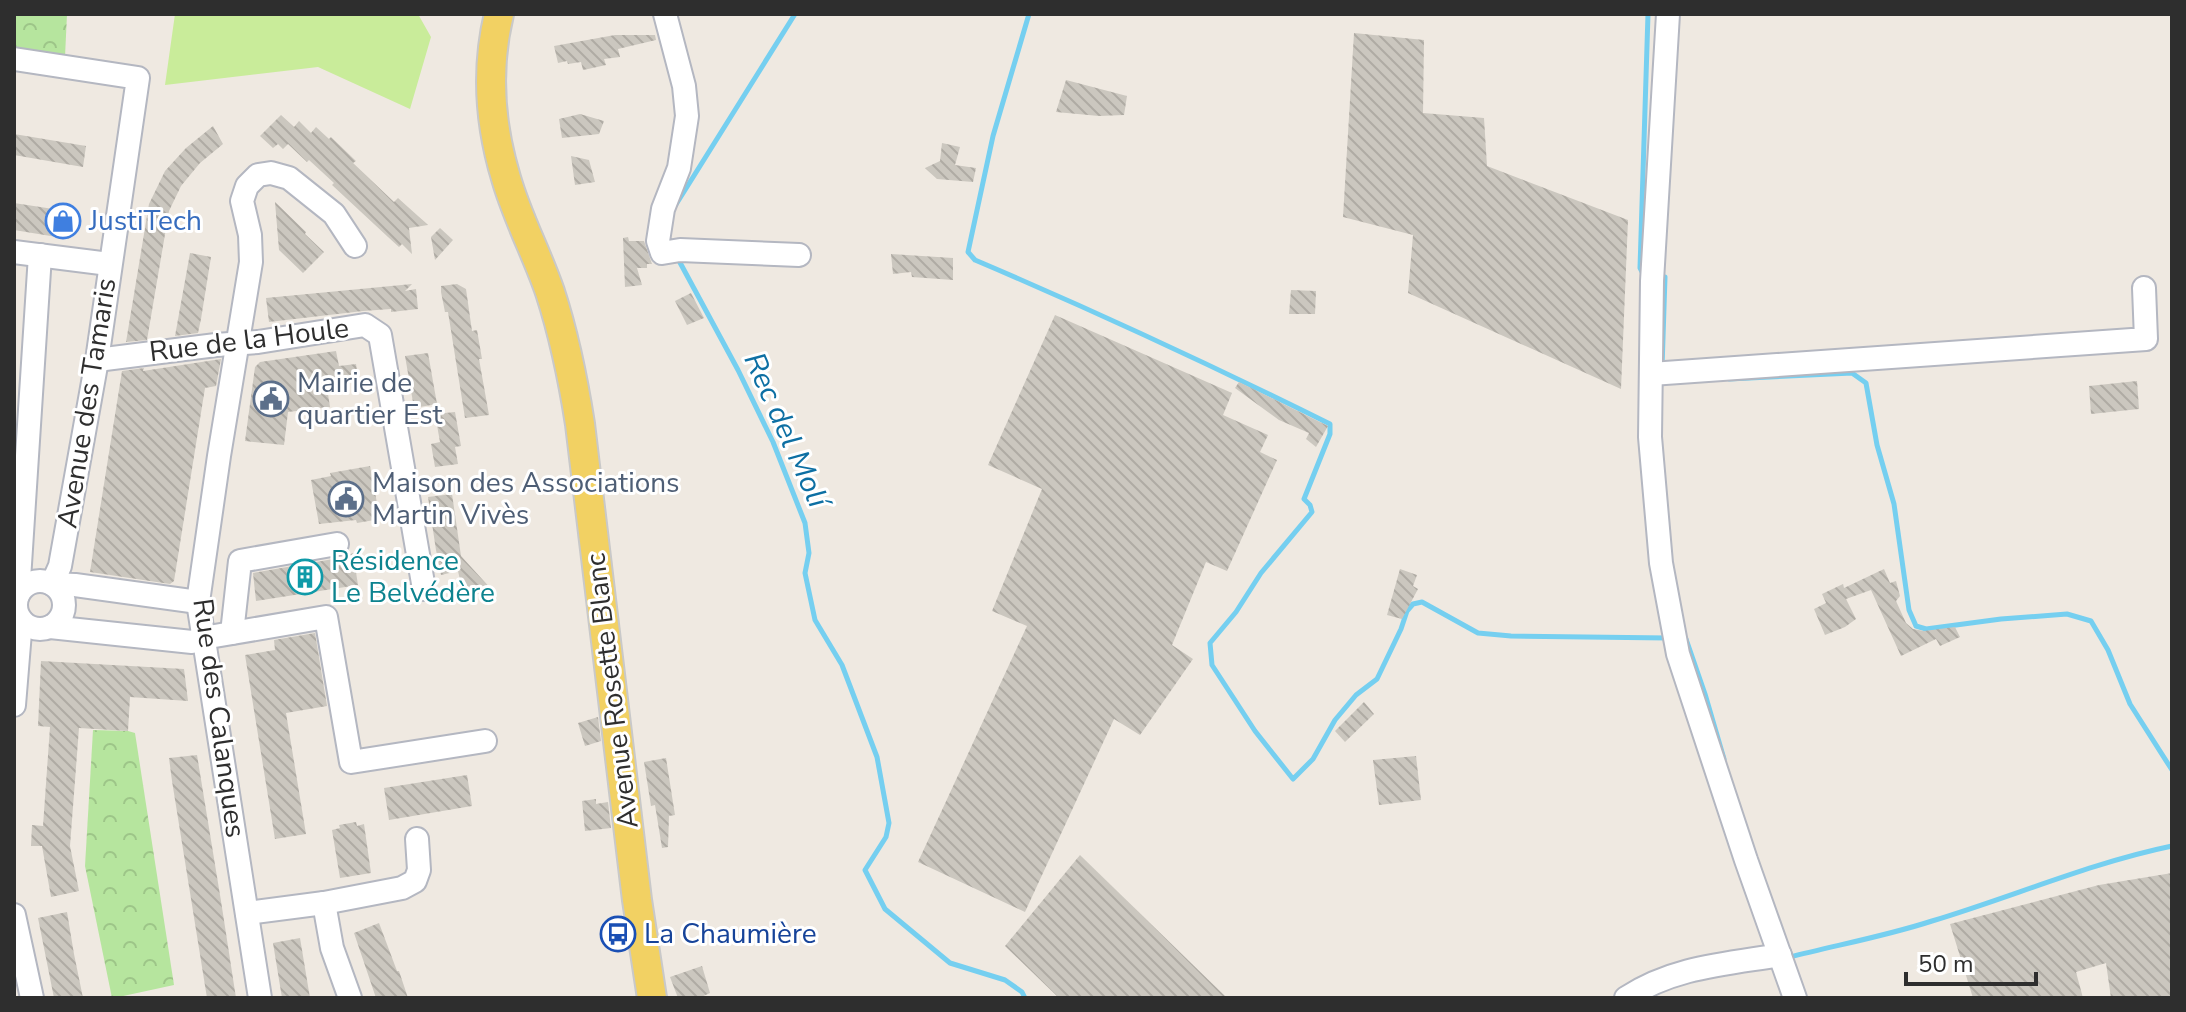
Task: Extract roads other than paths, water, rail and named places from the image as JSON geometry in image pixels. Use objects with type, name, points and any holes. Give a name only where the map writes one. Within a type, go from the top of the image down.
[{"type":"main road","name":"Avenue Rosette Blanc","points":[[499,14],[491,59],[496,138],[506,180],[550,293],[570,364],[652,998]]},
{"type":"street","points":[[665,14],[684,86],[687,116],[679,168],[663,209],[658,241],[662,253],[799,255]]},
{"type":"street","points":[[1668,14],[1652,281],[1660,373],[1650,437],[1661,563],[1678,654],[1795,998]]},
{"type":"street","name":"Avenue des Tamaris","points":[[14,59],[138,78],[97,360],[60,566],[52,584]]},
{"type":"street","name":"Rue des Calanques","points":[[260,998],[198,602],[251,262],[250,235],[242,201],[247,186],[258,175],[271,173],[289,178],[334,214],[355,246]]},
{"type":"street","points":[[14,252],[109,264]]},
{"type":"street","points":[[14,705],[23,381],[40,255]]},
{"type":"street","points":[[1660,373],[2146,339],[2144,288]]},
{"type":"street","name":"Rue de la Houle","points":[[97,360],[365,325],[380,335],[424,589]]},
{"type":"street","points":[[232,633],[240,561],[337,544]]},
{"type":"street","points":[[18,595],[29,584],[45,582],[198,602]]},
{"type":"street","points":[[50,627],[64,610],[62,595],[52,584]]},
{"type":"street","points":[[18,622],[34,629],[50,627],[192,642],[326,617],[351,762],[485,741]]},
{"type":"street","points":[[247,913],[402,888],[415,881],[419,870],[417,839]]},
{"type":"street","points":[[324,903],[332,948],[350,998]]},
{"type":"street","points":[[14,915],[32,998]]},
{"type":"street","points":[[1626,998],[1645,986],[1678,973],[1780,955]]},
{"type":"waterway","name":"Rec del Molí","points":[[675,206],[795,14]]},
{"type":"waterway","points":[[1029,14],[993,136],[968,252],[975,260],[1154,339],[1330,424],[1330,434],[1304,499],[1312,512],[1261,573],[1236,612],[1210,643],[1212,665],[1255,731],[1293,779],[1313,759],[1335,720],[1356,695],[1377,679],[1413,604],[1422,602],[1478,633],[1668,638]]},
{"type":"waterway","points":[[1644,276],[1640,268],[1648,14]]},
{"type":"waterway","name":"Rec del Molí","points":[[677,257],[773,442],[805,523],[809,553],[805,573],[815,620],[842,665],[877,757],[889,823],[886,837],[865,870],[885,909],[950,963],[1005,980],[1022,992],[1025,998]]},
{"type":"waterway","points":[[1662,368],[1665,277]]},
{"type":"waterway","points":[[1729,379],[1852,373],[1866,383],[1877,445],[1894,504],[1909,610],[1916,626],[1926,629],[2067,614],[2091,621],[2108,650],[2130,704],[2172,770]]},
{"type":"waterway","points":[[1682,639],[1686,639],[1724,759]]},
{"type":"waterway","points":[[1789,954],[1790,957],[1915,926],[2081,871],[2172,846]]},
{"type":"place","name":"JustiTech","points":[[63,221]]},
{"type":"place","name":"Mairie de quartier Est","points":[[271,399]]},
{"type":"place","name":"Maison des Associations Martin Vivès","points":[[346,499]]},
{"type":"place","name":"Résidence Le Belvédère","points":[[305,577]]},
{"type":"place","name":"La Chaumière","points":[[618,934]]}]
